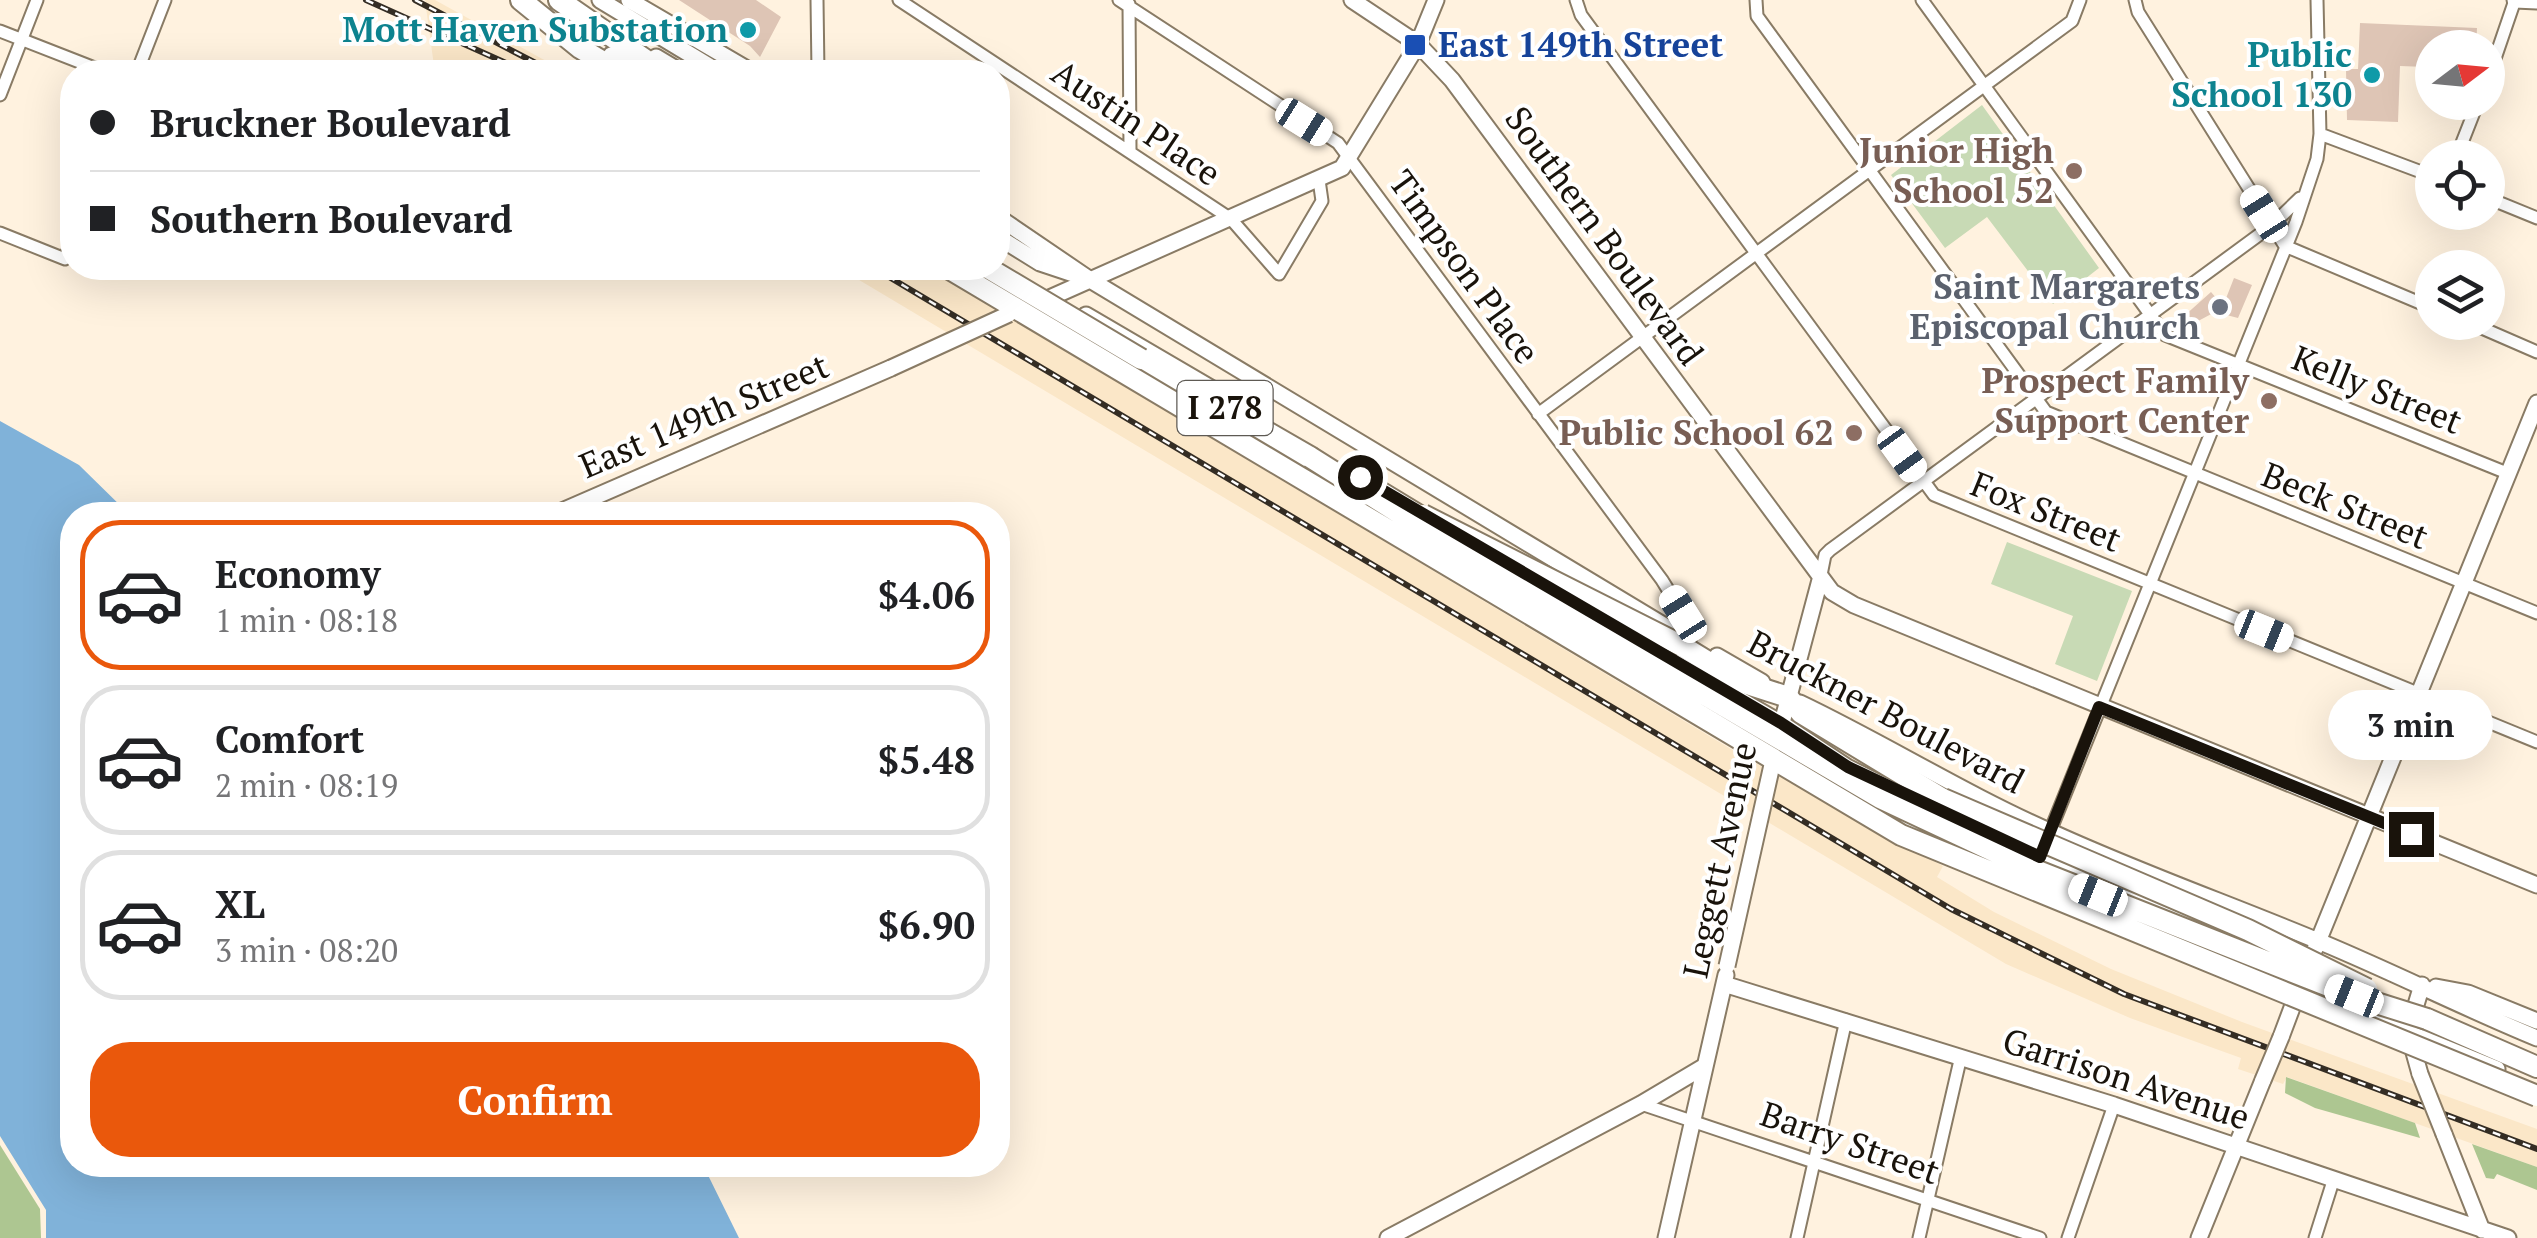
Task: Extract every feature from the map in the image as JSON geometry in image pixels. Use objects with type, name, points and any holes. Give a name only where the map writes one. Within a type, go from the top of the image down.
[{"type":"highway","points":[[521,0],[600,60]]},
{"type":"highway","points":[[561,0],[646,60]]},
{"type":"highway","name":"I 278","points":[[968,280],[1901,835],[2537,1096]]},
{"type":"highway","name":"I 278","points":[[1008,280],[1880,798],[2026,866],[2354,996],[2420,1015],[2537,1064]]},
{"type":"highway","points":[[1310,457],[1686,643],[1741,682],[1788,697],[1801,713],[1943,798],[2248,930],[2420,1015]]},
{"type":"main road","points":[[529,0],[560,25],[620,60]]},
{"type":"main road","points":[[561,0],[662,60]]},
{"type":"main road","points":[[600,0],[699,60]]},
{"type":"main road","points":[[629,0],[732,60]]},
{"type":"main road","name":"Southern Boulevard","points":[[1352,0],[1418,44],[1460,89],[1820,580],[1854,606],[2537,885]]},
{"type":"main road","name":"East 149th Street","points":[[582,502],[1342,168],[1418,44],[1436,0]]},
{"type":"main road","points":[[2515,0],[2537,1]]},
{"type":"main road","points":[[1010,225],[1092,281],[1686,643]]},
{"type":"main road","points":[[1010,245],[1040,263],[1092,281]]},
{"type":"main road","name":"Bruckner Boulevard","points":[[1010,269],[1781,723],[1848,767],[2040,857],[2420,1015]]},
{"type":"main road","points":[[995,280],[1774,757],[2031,880],[2537,1086]]},
{"type":"main road","points":[[2198,1238],[2537,403]]},
{"type":"main road","name":"Leggett Avenue","points":[[1666,1238],[1781,723],[1820,580]]},
{"type":"main road","name":"Bruckner Boulevard","points":[[1788,697],[2050,832],[2319,941],[2537,1038]]},
{"type":"main road","name":"Garrison Avenue","points":[[1724,984],[2114,1105],[2334,1178],[2483,1233],[2508,1238]]},
{"type":"main road","points":[[2408,1031],[2420,1015],[2422,985]]},
{"type":"main road","name":"Bruckner Boulevard","points":[[2422,985],[2468,993],[2537,1022]]},
{"type":"main road","points":[[2408,1031],[2420,1074],[2483,1233]]},
{"type":"main road","points":[[1388,1238],[1705,1066]]},
{"type":"street","points":[[0,96],[37,0]]},
{"type":"street","points":[[142,60],[165,0]]},
{"type":"street","points":[[817,0],[818,60]]},
{"type":"street","name":"Austin Place","points":[[899,0],[991,60]]},
{"type":"street","name":"Fox Street","points":[[1576,0],[1581,15],[1934,495],[2537,742]]},
{"type":"street","name":"Beck Street","points":[[1756,0],[1756,16],[2046,412],[2537,613]]},
{"type":"street","name":"Kelly Street","points":[[1922,0],[2164,335],[2507,473]]},
{"type":"street","points":[[1538,414],[2072,20],[2080,0]]},
{"type":"street","points":[[2135,0],[2138,12],[2285,246],[2415,301]]},
{"type":"street","points":[[2031,880],[2317,159],[2317,0]]},
{"type":"street","points":[[2505,30],[2515,0]]},
{"type":"street","points":[[1126,2],[1130,150]]},
{"type":"street","name":"Timpson Place","points":[[1126,2],[1338,143],[1662,580],[1683,614],[1686,643]]},
{"type":"street","points":[[0,31],[74,60]]},
{"type":"street","name":"Austin Place","points":[[1010,72],[1232,219],[1279,274],[1322,200],[1320,180]]},
{"type":"street","points":[[2320,134],[2415,170]]},
{"type":"street","name":"Leggett Avenue","points":[[1820,580],[1824,555],[2271,226],[2303,195]]},
{"type":"street","points":[[2505,205],[2537,218]]},
{"type":"street","points":[[0,233],[60,257]]},
{"type":"street","points":[[2505,338],[2537,352]]},
{"type":"street","points":[[1797,1238],[1846,1020]]},
{"type":"street","points":[[1919,1238],[1961,1056]]},
{"type":"street","name":"Barry Street","points":[[1641,1104],[2040,1238]]},
{"type":"street","points":[[2068,1238],[2114,1105]]},
{"type":"street","points":[[2314,1238],[2334,1178]]},
{"type":"shaded area","points":[[425,0],[435,0],[544,60],[433,60]]},
{"type":"shaded area","points":[[859,280],[947,280],[1741,755],[1943,866],[1937,877],[1994,912],[2111,969],[2242,1022],[2537,1129],[2537,1167],[2287,1077],[2283,1084],[2238,1069],[2241,1058],[2130,1018],[2006,964]]},
{"type":"green space","points":[[1982,105],[2099,268],[2053,304],[1987,217],[1945,248],[1891,175]]},
{"type":"green space","points":[[2007,542],[2132,591],[2097,681],[2055,664],[2073,616],[1991,584]]},
{"type":"green space","points":[[2286,1077],[2415,1123],[2420,1138],[2315,1108],[2285,1093]]},
{"type":"green space","points":[[2472,1144],[2537,1167],[2537,1190],[2497,1174],[2494,1179],[2486,1178]]},
{"type":"green space","points":[[0,1145],[40,1209],[41,1238],[0,1238]]},
{"type":"water","points":[[0,421],[79,465],[117,502],[60,502],[60,1177],[709,1177],[739,1238],[46,1238],[46,1210],[0,1136]]},
{"type":"building","name":"Mott Haven Substation","points":[[679,0],[756,0],[781,17],[760,57],[750,46]]},
{"type":"building","name":"Public School 130","points":[[2360,23],[2477,28],[2415,30],[2415,67],[2400,66],[2398,122],[2347,120],[2346,69],[2358,69]]},
{"type":"building","name":"Saint Margarets Episcopal Church","points":[[2234,278],[2252,285],[2238,318],[2215,312],[2187,327],[2183,317],[2211,292],[2223,306]]},
{"type":"railway","points":[[366,0],[499,60]]},
{"type":"railway","points":[[415,0],[530,60]]},
{"type":"railway","points":[[894,280],[1951,909],[2124,994],[2537,1149]]},
{"type":"place","name":"Mott Haven Substation","points":[[748,30]]},
{"type":"place","name":"East 149th Street","points":[[1415,45]]},
{"type":"place","name":"Public School 130","points":[[2372,75]]},
{"type":"place","name":"Junior High School 52","points":[[2074,171]]},
{"type":"place","name":"Saint Margarets Episcopal Church","points":[[2220,307]]},
{"type":"place","name":"Prospect Family Support Center","points":[[2269,401]]},
{"type":"place","name":"Public School 62","points":[[1854,433]]},
{"type":"route","points":[[1360,477],[1781,723],[1848,767],[1941,814],[2040,857],[2099,707],[2411,834]]}]
